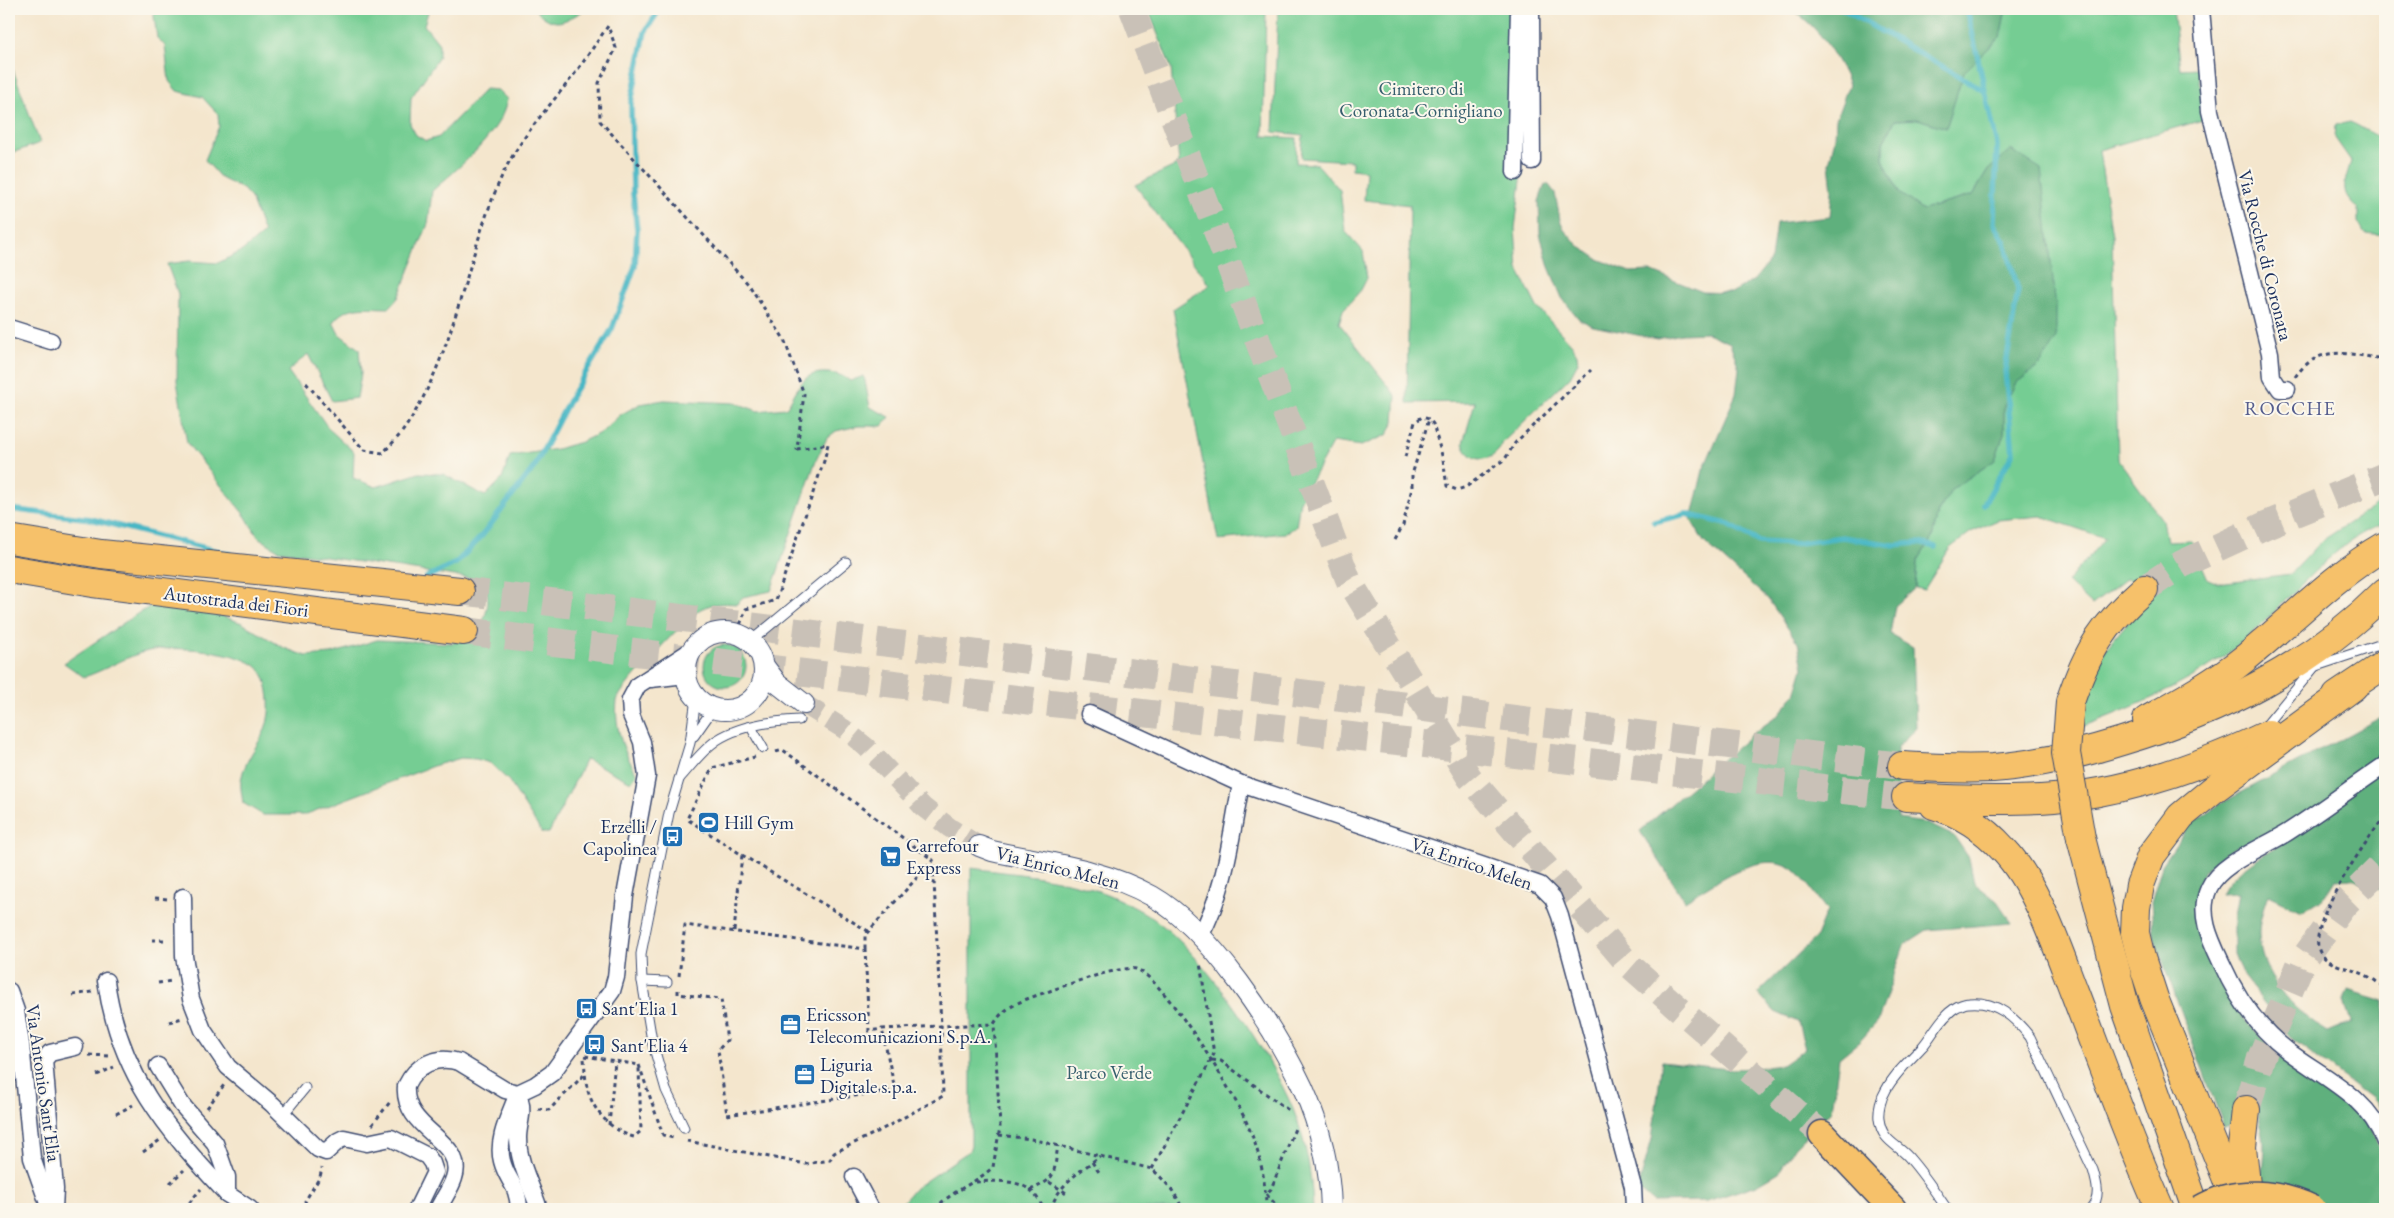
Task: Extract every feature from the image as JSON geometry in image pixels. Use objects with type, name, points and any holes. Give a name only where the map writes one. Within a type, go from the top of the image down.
[{"type":"highway","name":"Autostrada dei Fiori","points":[[9,539],[101,554],[460,591]]},
{"type":"highway","points":[[2092,751],[2201,690],[2244,659],[2339,578],[2385,546]]},
{"type":"highway","name":"Autostrada dei Fiori","points":[[9,568],[93,583],[464,631]]},
{"type":"highway","points":[[2144,589],[2121,609],[2104,629],[2085,660],[2070,702],[2066,753],[2081,838],[2098,910],[2125,1006],[2198,1209]]},
{"type":"highway","points":[[1902,766],[1994,768],[2046,761],[2092,751],[2167,728],[2212,710],[2253,690],[2285,671],[2349,626],[2385,592]]},
{"type":"highway","points":[[2239,1209],[2154,998],[2141,958],[2135,933],[2136,908],[2140,885],[2152,856],[2180,816],[2214,788],[2385,664]]},
{"type":"highway","points":[[2160,1209],[2130,1142],[2057,947],[2025,880],[2005,850],[1983,829],[1952,810],[1906,797],[1976,801],[2056,798],[2102,791],[2152,779],[2253,742],[2285,726],[2352,687]]},
{"type":"highway","points":[[2246,1110],[2243,1166],[2249,1209]]},
{"type":"main road","points":[[1822,1134],[1893,1209]]},
{"type":"main road","points":[[2198,1209],[2225,1199],[2249,1195],[2271,1195],[2292,1200],[2313,1209]]},
{"type":"street","points":[[1515,172],[1519,9]]},
{"type":"street","points":[[1531,9],[1532,161]]},
{"type":"street","name":"Via Rocche di Coronata","points":[[2201,9],[2210,111],[2270,353],[2272,377],[2280,389],[2287,389]]},
{"type":"street","points":[[9,328],[51,342]]},
{"type":"street","points":[[518,1209],[518,1192],[502,1162],[501,1146],[520,1100],[552,1073],[605,1002],[618,981],[625,896],[647,776],[644,751],[631,715],[630,700],[634,689],[692,650],[704,638],[712,634],[728,631],[744,637],[760,652],[764,666],[762,683],[753,698],[737,708],[714,709],[696,698],[686,674],[687,660],[692,650]]},
{"type":"street","points":[[753,698],[774,698],[804,704],[777,682],[764,666]]},
{"type":"street","points":[[646,680],[686,674]]},
{"type":"street","name":"Via Enrico Melen","points":[[1090,714],[1240,784],[1540,885],[1552,898],[1560,916],[1633,1187],[1634,1209]]},
{"type":"street","points":[[2385,765],[2287,832],[2216,876],[2208,889],[2204,918],[2229,980],[2246,1009],[2265,1031],[2286,1049],[2354,1096],[2370,1113],[2381,1130],[2385,1142]]},
{"type":"street","points":[[1200,936],[1215,908],[1223,877],[1240,784]]},
{"type":"street","name":"Via Enrico Melen","points":[[979,846],[992,851],[1101,874],[1129,885],[1154,897],[1177,913],[1200,936],[1238,982],[1294,1070],[1306,1121],[1326,1157],[1331,1209]]},
{"type":"street","points":[[183,896],[184,956],[191,999],[203,1030],[217,1053],[234,1072],[272,1104],[318,1150],[326,1152],[344,1138],[367,1143],[391,1138],[430,1160],[434,1172],[417,1209]]},
{"type":"street","points":[[106,981],[112,1017],[126,1054],[153,1107],[170,1132],[227,1194],[250,1209]]},
{"type":"street","name":"Via Antonio Sant'Elia","points":[[9,990],[16,1011],[21,1044],[32,1158],[52,1209]]},
{"type":"street","name":"Via Antonio Sant'Elia","points":[[52,1209],[55,1189],[44,1060],[50,1052],[74,1048]]},
{"type":"street","points":[[438,1209],[455,1177],[454,1156],[409,1110],[405,1094],[410,1078],[416,1069],[433,1061],[451,1059],[459,1062],[520,1100]]},
{"type":"street","points":[[158,1066],[182,1106],[215,1143],[227,1177],[227,1194]]},
{"type":"street","points":[[520,1100],[519,1150],[539,1209]]},
{"type":"street","points":[[854,1178],[870,1209]]},
{"type":"lane","points":[[744,637],[846,562]]},
{"type":"lane","points":[[2253,742],[2349,626]]},
{"type":"lane","points":[[2253,690],[2385,643]]},
{"type":"lane","points":[[684,1128],[666,1090],[652,1041],[642,981],[641,954],[677,781],[690,742],[696,698]]},
{"type":"lane","points":[[690,742],[702,722],[714,709]]},
{"type":"lane","points":[[677,781],[717,740],[750,727],[799,720]]},
{"type":"lane","points":[[750,727],[763,748]]},
{"type":"lane","points":[[642,981],[667,982]]},
{"type":"lane","points":[[1947,1209],[1910,1158],[1896,1148],[1883,1134],[1879,1119],[1880,1107],[1886,1090],[1896,1074],[1955,1008],[1969,1003],[1988,1004],[2002,1010],[2017,1021],[2030,1037],[2093,1170],[2098,1188],[2096,1203],[2091,1209]]},
{"type":"lane","points":[[282,1116],[306,1088]]},
{"type":"path","points":[[306,383],[364,450],[382,453],[405,429],[430,386],[457,310],[474,248],[502,176],[528,134],[575,74],[608,26],[616,48],[599,83],[600,121],[749,285],[784,339],[804,394],[797,449],[828,444],[824,461],[776,600],[746,609],[744,637]]},
{"type":"path","name":"Via Rocche di Coronata","points":[[2287,389],[2311,359],[2331,353],[2385,359]]},
{"type":"path","points":[[1405,457],[1415,422],[1422,417],[1429,419],[1433,424],[1443,459],[1447,486],[1457,490],[1466,487],[1505,459],[1515,443],[1591,370]]},
{"type":"path","points":[[1395,540],[1403,525],[1412,488],[1412,475],[1429,419]]},
{"type":"path","points":[[774,752],[783,750],[933,860]]},
{"type":"path","points":[[757,757],[712,768],[687,819],[742,855],[869,931]]},
{"type":"path","points":[[2385,816],[2357,853],[2325,911],[2318,944],[2321,954],[2330,961],[2365,974],[2385,988]]},
{"type":"path","points":[[734,931],[742,855]]},
{"type":"path","points":[[933,860],[865,935],[869,1031],[994,1024]]},
{"type":"path","points":[[639,1065],[663,1135],[667,1138],[806,1164],[830,1160],[834,1153],[879,1131],[942,1096],[941,1026],[933,860]]},
{"type":"path","points":[[865,949],[685,925],[678,994],[720,999],[727,1040],[718,1050],[727,1116],[895,1090],[882,1029]]},
{"type":"path","points":[[1152,1169],[1214,1054],[1200,958]]},
{"type":"path","points":[[935,1209],[944,1199],[975,1182],[993,1167],[999,1134],[994,1024],[1004,1010],[1057,988],[1110,972],[1135,969],[1154,982],[1211,1060],[1249,1128],[1259,1157],[1266,1194],[1266,1209]]},
{"type":"path","points":[[74,1048],[74,1053],[86,1055],[126,1054]]},
{"type":"path","points":[[583,1056],[639,1065],[641,1131],[634,1138],[609,1126],[592,1102],[585,1075],[583,1056]]},
{"type":"path","points":[[1211,1060],[1221,1061],[1306,1121],[1272,1189],[1266,1194]]},
{"type":"path","points":[[609,1126],[614,1061]]},
{"type":"path","points":[[196,1122],[234,1072]]},
{"type":"path","points":[[520,1100],[549,1110],[585,1075]]},
{"type":"path","points":[[359,1142],[394,1097]]},
{"type":"path","points":[[999,1134],[1152,1169],[1167,1182],[1182,1209]]},
{"type":"path","points":[[1030,1190],[1049,1182],[1053,1173],[1058,1146]]},
{"type":"path","points":[[312,1209],[307,1206],[305,1201],[320,1177],[326,1152]]},
{"type":"path","points":[[1052,1209],[1055,1198],[1067,1181],[1100,1156]]},
{"type":"path","points":[[1092,1162],[1101,1175]]},
{"type":"path","points":[[184,1209],[211,1177]]},
{"type":"path","points":[[975,1182],[1001,1181],[1030,1190],[1044,1209]]},
{"type":"path","points":[[1049,1182],[1068,1194]]},
{"type":"path","points":[[1266,1194],[1280,1209]]},
{"type":"green space","points":[[153,9],[429,9],[424,25],[439,44],[439,57],[411,98],[410,124],[416,135],[426,141],[439,137],[485,89],[498,90],[507,99],[504,112],[488,137],[477,150],[432,191],[428,224],[398,298],[389,308],[366,307],[351,309],[333,322],[339,334],[359,349],[361,374],[357,398],[332,401],[308,354],[288,371],[329,429],[354,452],[353,478],[376,487],[419,473],[443,474],[485,496],[502,479],[510,456],[557,449],[581,442],[602,432],[620,415],[640,404],[664,400],[736,403],[758,411],[786,408],[806,378],[819,373],[837,374],[850,381],[864,376],[870,407],[890,417],[882,426],[858,426],[836,431],[827,438],[816,460],[771,591],[743,597],[737,604],[716,604],[701,609],[689,618],[652,656],[628,683],[617,701],[616,711],[621,739],[637,774],[631,782],[586,759],[549,833],[542,833],[509,781],[490,763],[476,759],[461,758],[433,766],[304,815],[263,815],[243,803],[241,785],[243,771],[264,731],[269,713],[268,690],[259,669],[238,657],[223,653],[189,649],[148,651],[84,677],[64,663],[140,612],[162,601],[195,606],[242,623],[284,648],[306,656],[331,654],[377,640],[453,643],[478,634],[484,620],[488,601],[482,580],[278,550],[258,537],[246,517],[187,443],[177,381],[178,294],[167,264],[189,261],[218,263],[242,251],[264,233],[251,198],[243,189],[221,178],[205,160],[219,126],[218,114],[202,97],[177,91],[169,81],[165,46],[157,38]]},
{"type":"green space","points":[[534,9],[587,9],[560,22],[554,22],[548,20]]},
{"type":"green space","points":[[1148,9],[1266,9],[1263,136],[1297,138],[1296,163],[1317,164],[1340,190],[1345,231],[1363,251],[1367,278],[1361,290],[1343,310],[1339,323],[1396,396],[1394,422],[1387,435],[1361,446],[1333,442],[1300,501],[1296,527],[1285,533],[1218,540],[1173,309],[1210,285],[1135,185],[1179,164],[1171,68]]},
{"type":"green space","name":"Cimitero di Coronata-Cornigliano","points":[[1278,9],[1514,9],[1522,173],[1515,228],[1518,269],[1537,307],[1572,345],[1577,354],[1578,362],[1570,377],[1489,458],[1483,459],[1471,456],[1463,443],[1475,402],[1407,403],[1410,205],[1364,200],[1366,171],[1352,169],[1352,161],[1301,158],[1303,135],[1273,132]]},
{"type":"green space","points":[[1790,9],[2006,9],[2000,37],[1964,72],[1946,128],[1918,119],[1895,120],[1883,143],[1883,159],[1899,193],[1923,210],[1973,195],[1988,170],[2011,150],[2041,169],[2056,308],[2056,339],[2039,366],[2016,383],[2004,405],[2004,433],[1995,460],[1952,489],[1938,512],[1932,538],[1917,562],[1915,588],[1895,606],[1890,634],[1913,647],[1916,727],[1897,748],[1898,819],[1926,823],[1954,836],[1969,858],[1974,883],[1997,901],[2012,923],[1927,930],[1904,945],[1878,1021],[1860,1041],[1839,1058],[1832,1110],[1794,1148],[1779,1172],[1757,1185],[1707,1201],[1653,1202],[1638,1189],[1652,1139],[1662,1061],[1728,1069],[1756,1068],[1782,1065],[1805,1049],[1798,1022],[1775,1012],[1758,993],[1816,937],[1827,910],[1802,877],[1793,869],[1780,863],[1766,862],[1752,865],[1722,878],[1685,901],[1640,831],[1756,731],[1779,715],[1795,694],[1803,668],[1798,643],[1768,599],[1704,542],[1691,520],[1703,470],[1736,394],[1739,368],[1730,343],[1707,333],[1682,334],[1657,339],[1593,326],[1579,319],[1562,298],[1549,267],[1540,234],[1539,201],[1545,184],[1549,185],[1555,193],[1560,220],[1565,231],[1579,246],[1598,259],[1630,272],[1650,271],[1703,292],[1731,293],[1754,280],[1771,259],[1776,223],[1830,217],[1832,190],[1829,164],[1835,138],[1836,119],[1849,84],[1838,62],[1818,32]]},
{"type":"green space","points":[[2006,9],[2173,9],[2180,69],[2198,68],[2206,119],[2099,150],[2112,236],[2118,459],[2163,521],[2167,541],[2191,540],[2208,579],[2218,583],[2291,574],[2323,540],[2375,506],[2385,494],[2385,523],[2358,536],[2343,547],[2300,585],[2246,639],[2226,655],[2206,669],[2165,692],[2076,729],[2094,663],[2153,592],[2127,578],[2092,605],[2067,582],[2105,538],[2041,516],[1998,520],[1971,532],[1950,548],[1924,590],[1915,588],[1917,562],[1932,538],[1938,512],[1952,489],[1995,460],[2004,433],[2004,405],[2016,383],[2039,366],[1988,170],[1973,195],[1923,210],[1899,193],[1883,159],[1883,143],[1895,120],[1918,119],[1946,128],[1964,71],[2000,37]]},
{"type":"green space","points":[[9,59],[40,143],[9,154]]},
{"type":"green space","points":[[2350,122],[2385,139],[2385,235],[2364,233],[2358,222],[2358,208],[2345,192],[2345,181],[2351,161],[2335,138],[2336,125]]},
{"type":"green space","points":[[725,645],[740,651],[746,666],[740,681],[725,687],[710,681],[704,666],[710,651]]},
{"type":"green space","points":[[2385,715],[2385,892],[2352,879],[2335,880],[2323,899],[2301,911],[2268,895],[2261,918],[2259,933],[2265,963],[2280,990],[2302,1014],[2327,1032],[2351,1022],[2344,1001],[2348,990],[2385,1001],[2385,1116],[2371,1098],[2292,1039],[2243,976],[2234,954],[2234,915],[2238,893],[2221,894],[2241,870],[2285,842],[2277,831],[2234,848],[2215,861],[2201,878],[2197,891],[2196,906],[2204,943],[2219,978],[2240,1014],[2281,1055],[2357,1111],[2371,1129],[2376,1140],[2384,1174],[2385,1209],[2327,1209],[2318,1202],[2260,1182],[2264,1144],[2262,1127],[2255,1106],[2231,1125],[2224,1127],[2154,938],[2151,902],[2162,865],[2189,825],[2220,804]]},
{"type":"green space","name":"Parco Verde","points":[[971,868],[1050,879],[1089,888],[1126,903],[1144,913],[1162,925],[1180,942],[1218,985],[1236,1010],[1254,1036],[1282,1086],[1298,1121],[1305,1146],[1310,1171],[1313,1209],[897,1209],[915,1188],[969,1151],[971,1145]]},
{"type":"waterway","points":[[427,577],[456,563],[481,537],[535,466],[572,395],[612,329],[635,266],[637,230],[633,194],[631,103],[645,32],[660,9]]},
{"type":"waterway","points":[[1843,9],[1983,90]]},
{"type":"waterway","points":[[1967,9],[1997,145],[1994,224],[2005,242],[2018,290],[2005,371],[2013,453],[1984,504]]},
{"type":"waterway","points":[[9,509],[91,519],[229,554]]},
{"type":"waterway","points":[[1654,522],[1686,514],[1727,524],[1759,542],[1793,544],[1842,537],[1894,545],[1918,543],[1936,547]]},
{"type":"tunnel","points":[[1132,9],[1348,579],[1469,777],[1629,965],[1822,1134]]},
{"type":"tunnel","points":[[2144,589],[2182,564],[2266,525],[2385,476]]},
{"type":"tunnel","points":[[460,591],[1902,766]]},
{"type":"tunnel","points":[[464,631],[1033,701],[1906,797]]},
{"type":"tunnel","points":[[804,704],[844,729],[866,747],[923,807],[950,828],[979,846]]},
{"type":"tunnel","points":[[2246,1110],[2261,1058],[2301,963],[2343,905],[2385,863]]},
{"type":"place","name":"Hill Gym","points":[[708,822]]},
{"type":"place","name":"Erzelli / Capolinea","points":[[673,837]]},
{"type":"place","name":"Carrefour Express","points":[[890,856]]},
{"type":"place","name":"Sant'Elia 1","points":[[586,1008]]},
{"type":"place","name":"Ericsson Telecomunicazioni S.p.A.","points":[[790,1025]]},
{"type":"place","name":"Sant'Elia 4","points":[[595,1045]]},
{"type":"place","name":"Liguria Digitale s.p.a.","points":[[804,1075]]},
{"type":"district","name":"ROCCHE","points":[[2290,408]]}]
